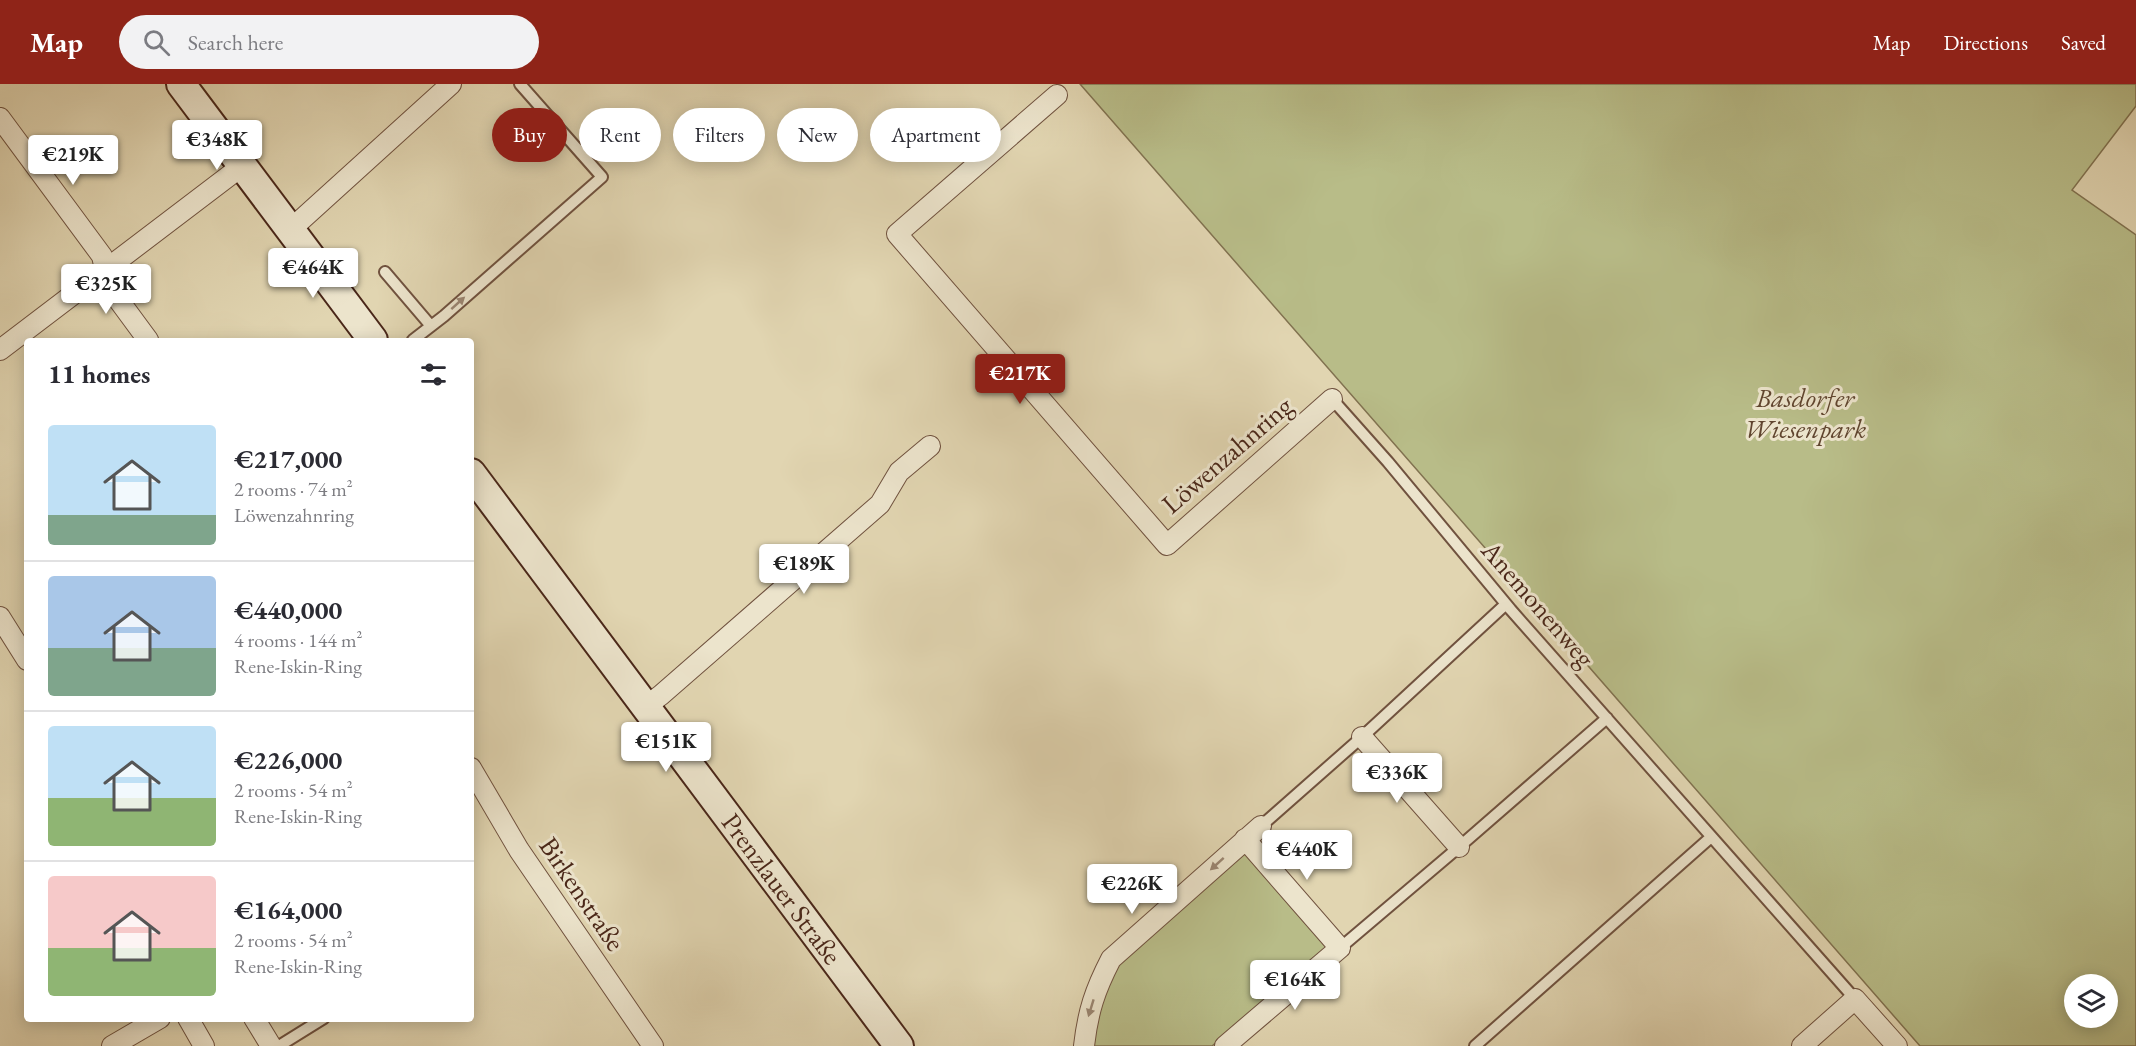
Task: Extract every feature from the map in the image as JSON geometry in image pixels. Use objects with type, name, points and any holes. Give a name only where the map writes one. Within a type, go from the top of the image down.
[{"type":"main road","points":[[181,84],[371,338]]},
{"type":"main road","name":"Prenzlauer Straße","points":[[474,477],[899,1046]]},
{"type":"street","points":[[290,230],[451,84]]},
{"type":"street","name":"Löwenzahnring","points":[[1057,95],[897,234],[1167,544],[1332,399]]},
{"type":"street","points":[[0,118],[102,256],[109,287],[147,338]]},
{"type":"street","points":[[0,350],[242,166]]},
{"type":"street","points":[[645,707],[880,504],[899,472],[930,446]]},
{"type":"street","points":[[0,617],[24,655]]},
{"type":"street","points":[[1362,737],[1459,847]]},
{"type":"street","name":"Birkenstraße","points":[[474,773],[519,850],[653,1046]]},
{"type":"street","points":[[1084,1046],[1089,1013],[1102,976],[1112,959],[1261,826]]},
{"type":"street","points":[[1225,1046],[1340,948],[1245,839]]},
{"type":"street","points":[[1802,1046],[1855,999],[1897,1046]]},
{"type":"street","points":[[112,1046],[153,1022]]},
{"type":"street","points":[[190,1022],[204,1046]]},
{"type":"street","points":[[256,1022],[271,1046]]},
{"type":"lane","points":[[416,338],[602,177],[520,84]]},
{"type":"lane","points":[[385,272],[431,326]]},
{"type":"lane","name":"Anemonenweg","points":[[1332,399],[1388,462],[1506,604],[1710,838],[1855,999]]},
{"type":"lane","points":[[1261,826],[1362,737],[1506,604]]},
{"type":"lane","points":[[1340,948],[1606,718]]},
{"type":"lane","points":[[1475,1046],[1710,838]]},
{"type":"lane","points":[[279,1046],[318,1022]]},
{"type":"green space","name":"Basdorfer Wiesenpark","points":[[1080,84],[2136,84],[2136,106],[2072,190],[2136,235],[2136,1046],[1920,1046]]},
{"type":"green space","points":[[1243,851],[1328,949],[1212,1046],[1090,1046],[1091,1029],[1115,962]]}]
